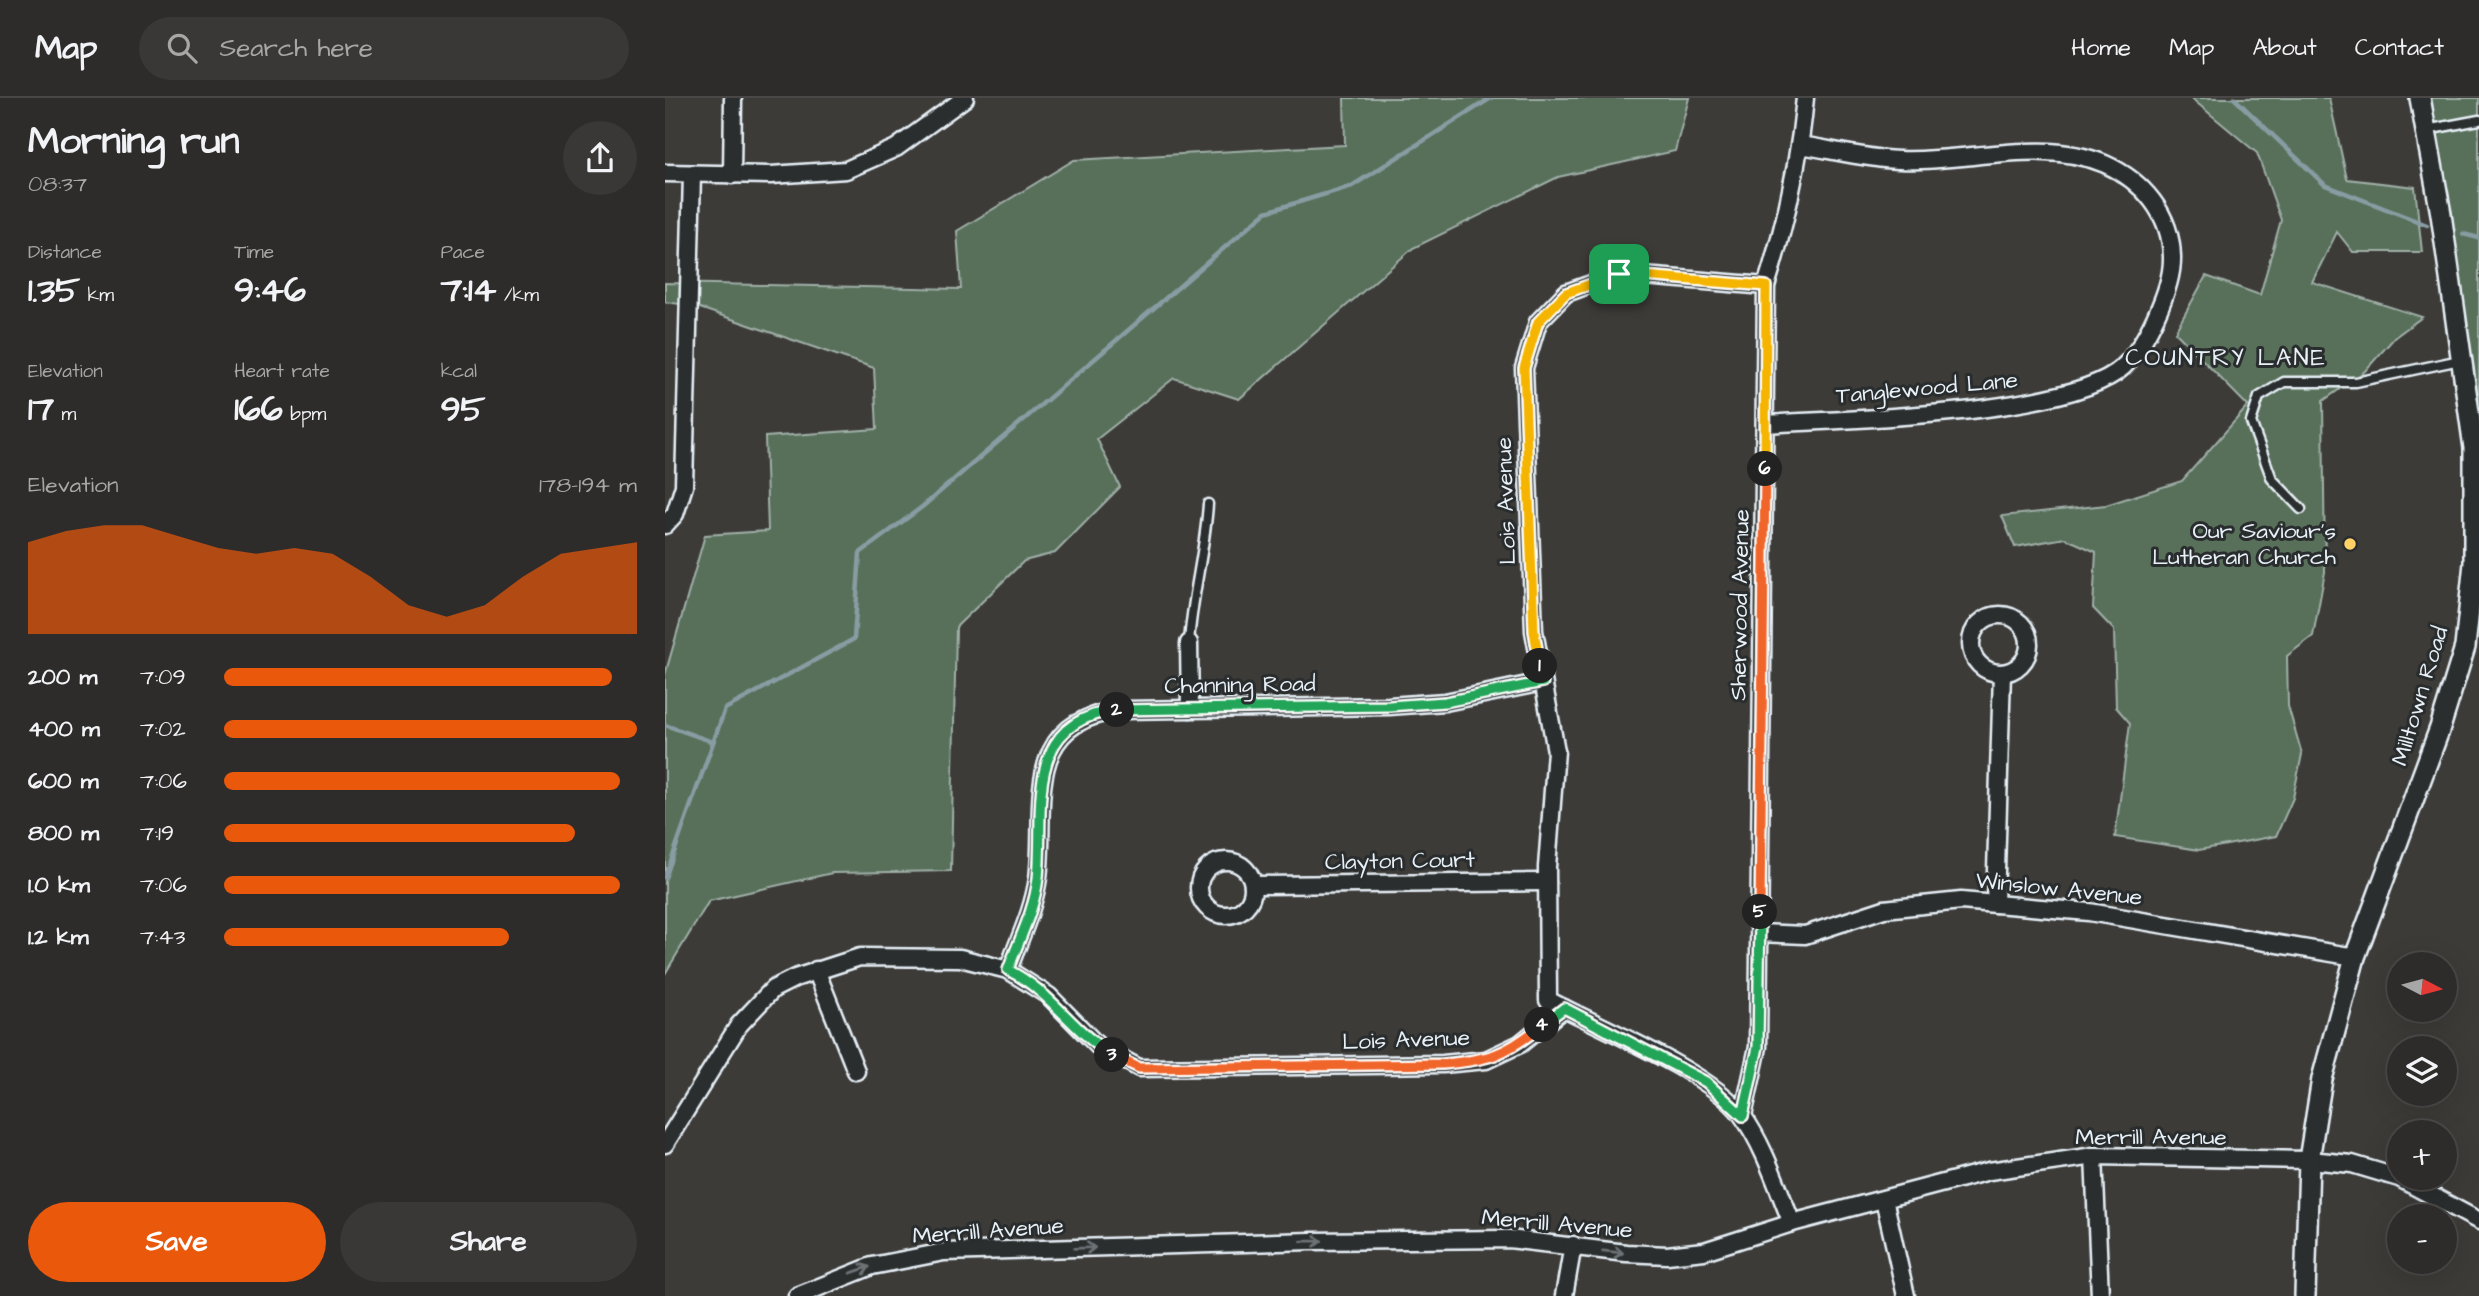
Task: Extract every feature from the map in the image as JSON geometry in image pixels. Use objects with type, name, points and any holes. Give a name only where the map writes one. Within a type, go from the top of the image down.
[{"type":"street","points":[[732,175],[733,98]]},
{"type":"street","points":[[665,173],[732,175],[830,173],[846,170],[896,148],[965,98]]},
{"type":"street","name":"Sherwood Avenue","points":[[1743,1116],[1758,1047],[1766,286],[1786,225],[1801,145],[1805,98]]},
{"type":"street","name":"Milltown Road","points":[[2305,1296],[2309,1160],[2322,1079],[2355,957],[2440,728],[2465,647],[2477,563],[2477,457],[2420,98]]},
{"type":"street","name":"Tanglewood Lane","points":[[1765,424],[1944,413],[2029,401],[2090,385],[2122,367],[2149,330],[2164,293],[2172,258],[2164,221],[2145,188],[2102,163],[2057,152],[1899,160],[1801,145]]},
{"type":"street","points":[[665,525],[675,514],[684,486],[692,174]]},
{"type":"street","name":"Lois Avenue","points":[[665,1144],[739,1025],[773,989],[816,970],[860,957],[880,955],[960,958],[1008,970],[1049,996],[1098,1046],[1139,1068],[1443,1064],[1486,1060],[1520,1044],[1564,1008],[1548,1000],[1547,882],[1556,751],[1534,631],[1524,368],[1538,322],[1566,293],[1619,274],[1766,286]]},
{"type":"street","points":[[2465,647],[2479,611]]},
{"type":"street","points":[[1189,643],[1190,709]]},
{"type":"street","points":[[1995,904],[2002,673]]},
{"type":"street","name":"Channing Road","points":[[1008,970],[1027,928],[1038,877],[1040,784],[1051,751],[1074,726],[1105,712],[1389,706],[1445,702],[1543,682]]},
{"type":"street","name":"Clayton Court","points":[[1253,885],[1547,882]]},
{"type":"street","name":"Winslow Avenue","points":[[1760,933],[1805,935],[1884,909],[1961,901],[2089,912],[2355,957]]},
{"type":"street","points":[[816,970],[856,1071]]},
{"type":"street","points":[[1564,1008],[1706,1082],[1743,1116],[1762,1150],[1792,1223]]},
{"type":"street","points":[[2094,1156],[2100,1296]]},
{"type":"street","name":"Merrill Avenue","points":[[797,1296],[872,1266],[944,1252],[1509,1239],[1626,1253],[1667,1255],[1704,1251],[1792,1223],[1989,1171],[2094,1156],[2309,1160],[2352,1164],[2399,1178],[2479,1221]]},
{"type":"street","points":[[1884,1199],[1906,1296]]},
{"type":"street","points":[[1564,1296],[1573,1245]]},
{"type":"lane","points":[[2426,130],[2479,120]]},
{"type":"lane","points":[[2301,509],[2272,479],[2251,422],[2259,397],[2284,382],[2357,382],[2463,359]]},
{"type":"lane","points":[[1189,643],[1191,608],[1206,535],[1208,504]]},
{"type":"green space","points":[[1344,98],[1689,98],[1675,151],[1558,177],[1413,248],[1239,399],[1174,378],[1097,439],[1120,487],[1055,553],[1024,561],[956,627],[951,871],[832,873],[709,901],[665,974],[665,675],[705,535],[768,531],[765,437],[877,429],[874,368],[694,306],[665,302],[665,283],[961,289],[957,231],[1074,160],[1345,145]]},
{"type":"green space","points":[[2191,98],[2329,98],[2347,179],[2415,187],[2422,252],[2353,252],[2337,232],[2312,282],[2422,317],[2395,337],[2365,371],[2323,401],[2325,572],[2313,636],[2287,656],[2288,706],[2302,754],[2293,798],[2276,836],[2199,850],[2115,837],[2130,723],[2116,707],[2114,630],[2093,608],[2096,552],[2065,538],[2015,547],[2002,516],[2106,505],[2182,481],[2248,406],[2175,332],[2206,276],[2260,295],[2281,220],[2257,153]]},
{"type":"green space","points":[[2420,98],[2479,98],[2479,466]]},
{"type":"waterway","points":[[665,878],[725,709],[854,639],[860,553],[922,507],[1266,212],[1352,186],[1491,98]]},
{"type":"waterway","points":[[2234,98],[2325,185],[2427,225]]},
{"type":"waterway","points":[[2463,234],[2479,238]]},
{"type":"waterway","points":[[665,725],[713,742]]},
{"type":"place","name":"Our Saviour's Lutheran Church","points":[[2350,544]]},
{"type":"district","name":"COUNTRY LANE","points":[[2226,358]]},
{"type":"route","points":[[1619,274],[1766,286],[1758,1047],[1743,1116],[1706,1082],[1564,1008],[1520,1044],[1486,1060],[1443,1064],[1139,1068],[1111,1055],[1085,1036],[1037,986],[1008,970],[1027,928],[1033,904],[1038,877],[1040,784],[1051,751],[1061,737],[1074,726],[1105,712],[1389,706],[1445,702],[1543,682],[1534,631],[1524,368],[1538,322],[1566,293],[1619,274]]}]
